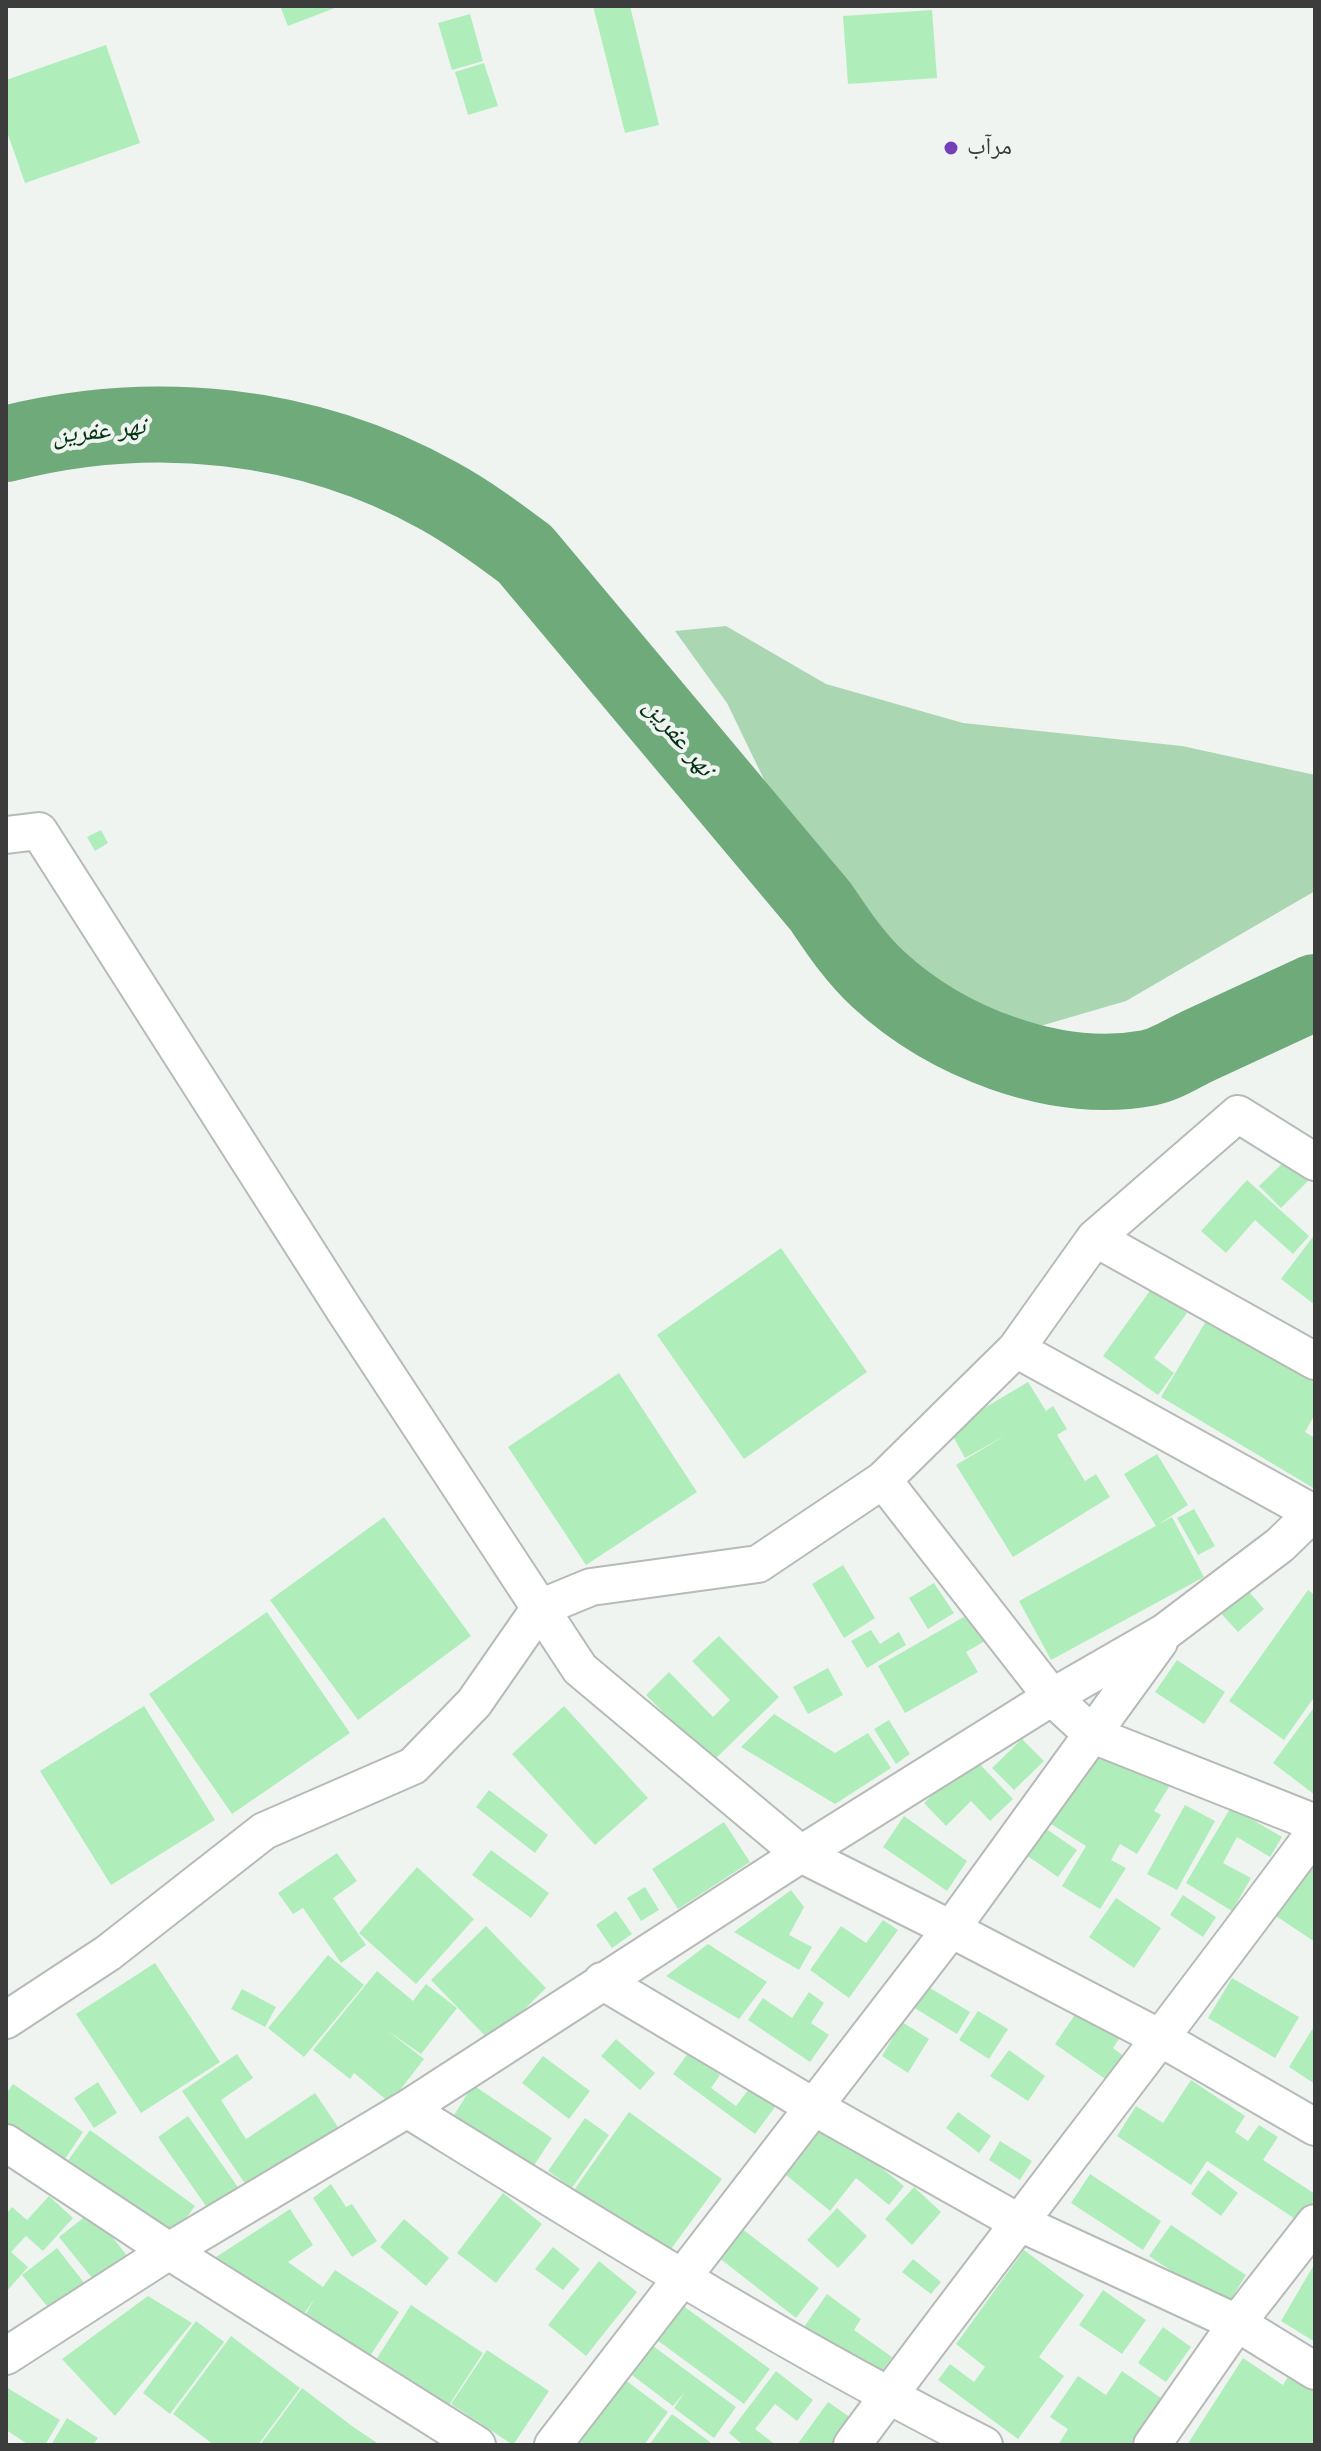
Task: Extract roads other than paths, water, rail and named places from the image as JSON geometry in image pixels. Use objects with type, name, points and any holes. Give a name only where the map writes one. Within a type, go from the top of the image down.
[{"type":"street","points":[[6,835],[39,831],[336,1298],[580,1669],[801,1854],[1162,2039],[1315,2127]]},
{"type":"street","points":[[6,2020],[108,1953],[264,1831],[413,1766],[474,1703],[540,1608],[591,1587],[758,1564],[883,1480],[1016,1349],[1095,1238],[1238,1114],[1315,1162]]},
{"type":"street","points":[[1095,1238],[1315,1361]]},
{"type":"street","points":[[6,2356],[169,2251],[407,2109],[602,1981],[1052,1697],[1165,1632],[1280,1545],[1314,1512],[1016,1349]]},
{"type":"street","points":[[883,1480],[1052,1697],[1093,1735],[1315,1823]]},
{"type":"street","points":[[553,2445],[951,1929],[1165,1632]]},
{"type":"street","points":[[852,2445],[1018,2222],[1162,2039],[1315,1832]]},
{"type":"street","points":[[602,1981],[814,2107],[1018,2222],[1237,2323],[1315,2371]]},
{"type":"street","points":[[407,2109],[681,2279],[888,2397],[984,2445]]},
{"type":"street","points":[[6,2143],[169,2251],[477,2445]]},
{"type":"street","points":[[1152,2445],[1237,2323],[1315,2223]]},
{"type":"waterway","name":"نهر عفرين","points":[[6,444],[116,426],[227,428],[282,437],[336,451],[388,471],[462,509],[525,554],[821,907],[870,971],[905,1002],[936,1022],[1004,1054],[1076,1070],[1112,1072],[1148,1068],[1167,1062],[1315,992]]},
{"type":"place","name":"مرآب","points":[[951,148]]}]
